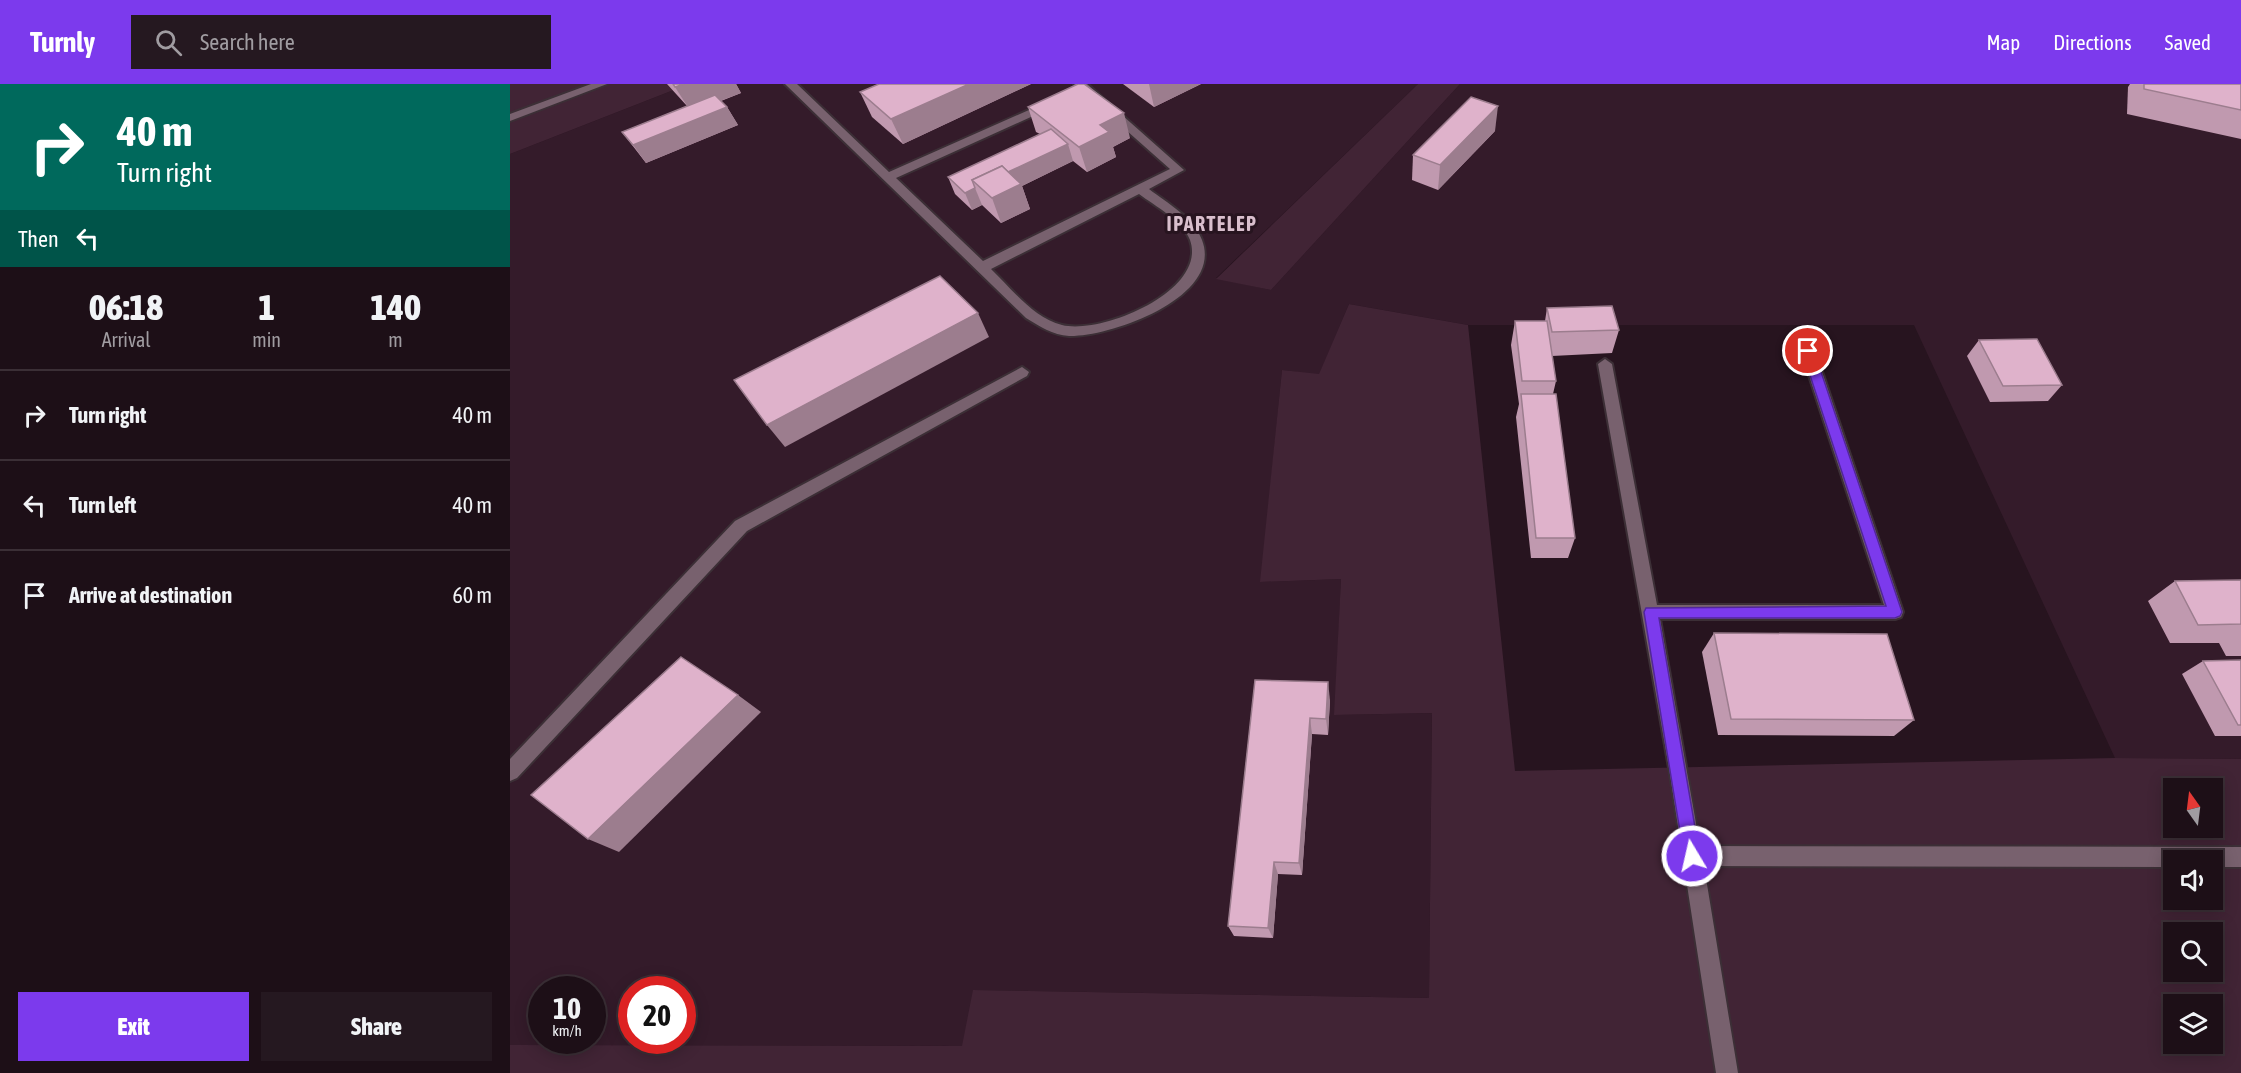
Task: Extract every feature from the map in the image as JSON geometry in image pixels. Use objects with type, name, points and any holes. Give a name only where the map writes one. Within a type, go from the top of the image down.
[{"type":"street","points":[[510,118],[601,84]]},
{"type":"street","points":[[791,84],[1030,315],[1051,326],[1068,331],[1100,328],[1132,320],[1176,293],[1197,265],[1197,241],[1191,230],[1140,189]]},
{"type":"street","points":[[887,177],[1076,91],[1178,170],[981,268]]},
{"type":"street","points":[[1651,612],[1895,612],[1808,351]]},
{"type":"street","points":[[1605,364],[1651,612],[1727,1073]]},
{"type":"street","points":[[510,772],[741,526],[1022,372]]},
{"type":"street","points":[[1692,856],[2241,857]]},
{"type":"shaded area","points":[[510,84],[689,84],[510,154]]},
{"type":"shaded area","points":[[689,84],[1418,84],[1216,278],[1271,290],[1460,84],[2241,84],[2241,759],[2115,758],[1914,325],[1468,325],[1349,304],[1319,375],[1282,370],[1261,582],[1341,579],[1335,715],[1432,713],[1429,998],[974,990],[963,1046],[696,1045],[696,976],[618,976],[618,1045],[606,1045],[606,976],[528,976],[528,1045],[510,1045],[510,154]]},
{"type":"shaded area","points":[[1418,84],[1460,84],[1271,290],[1216,279]]},
{"type":"shaded area","points":[[1349,304],[1468,325],[1515,771],[2115,758],[2241,759],[2241,1073],[510,1073],[510,1045],[528,1045],[528,1054],[606,1054],[606,1045],[618,1045],[618,1054],[696,1054],[696,1045],[962,1046],[973,990],[1429,998],[1432,713],[1334,715],[1341,579],[1260,582],[1282,370],[1319,374]]},
{"type":"building","points":[[879,84],[969,84],[891,119],[860,92]]},
{"type":"building","points":[[1078,84],[1084,84],[1124,113],[1100,125],[1109,132],[1079,147],[1028,107]]},
{"type":"building","points":[[2144,84],[2241,84],[2241,110],[2144,89]]},
{"type":"building","points":[[715,95],[727,107],[633,145],[622,132]]},
{"type":"building","points":[[1471,97],[1498,106],[1440,165],[1413,155]]},
{"type":"building","points":[[1051,129],[1068,144],[1008,172],[1002,166],[972,180],[975,188],[965,193],[948,177]]},
{"type":"building","points":[[1002,166],[1021,184],[992,198],[972,180]]},
{"type":"building","points":[[940,276],[978,313],[767,425],[734,380]]},
{"type":"building","points":[[1612,306],[1619,330],[1552,332],[1547,308]]},
{"type":"building","points":[[1515,321],[1547,321],[1556,381],[1522,381]]},
{"type":"building","points":[[2037,339],[2062,385],[2003,386],[1979,340]]},
{"type":"building","points":[[1521,394],[1556,394],[1575,538],[1536,538]]},
{"type":"building","points":[[2241,580],[2241,624],[2198,625],[2175,581]]},
{"type":"building","points":[[1714,633],[1887,634],[1914,720],[1731,719]]},
{"type":"building","points":[[681,657],[738,695],[588,839],[531,795]]},
{"type":"building","points":[[2241,660],[2241,725],[2238,725],[2203,661]]},
{"type":"building","points":[[1255,680],[1328,682],[1326,719],[1310,718],[1299,863],[1274,862],[1268,928],[1228,926]]},
{"type":"district","name":"IPARTELEP","points":[[1212,223]]},
{"type":"route","points":[[1692,856],[1651,612],[1895,612],[1808,351]]}]
